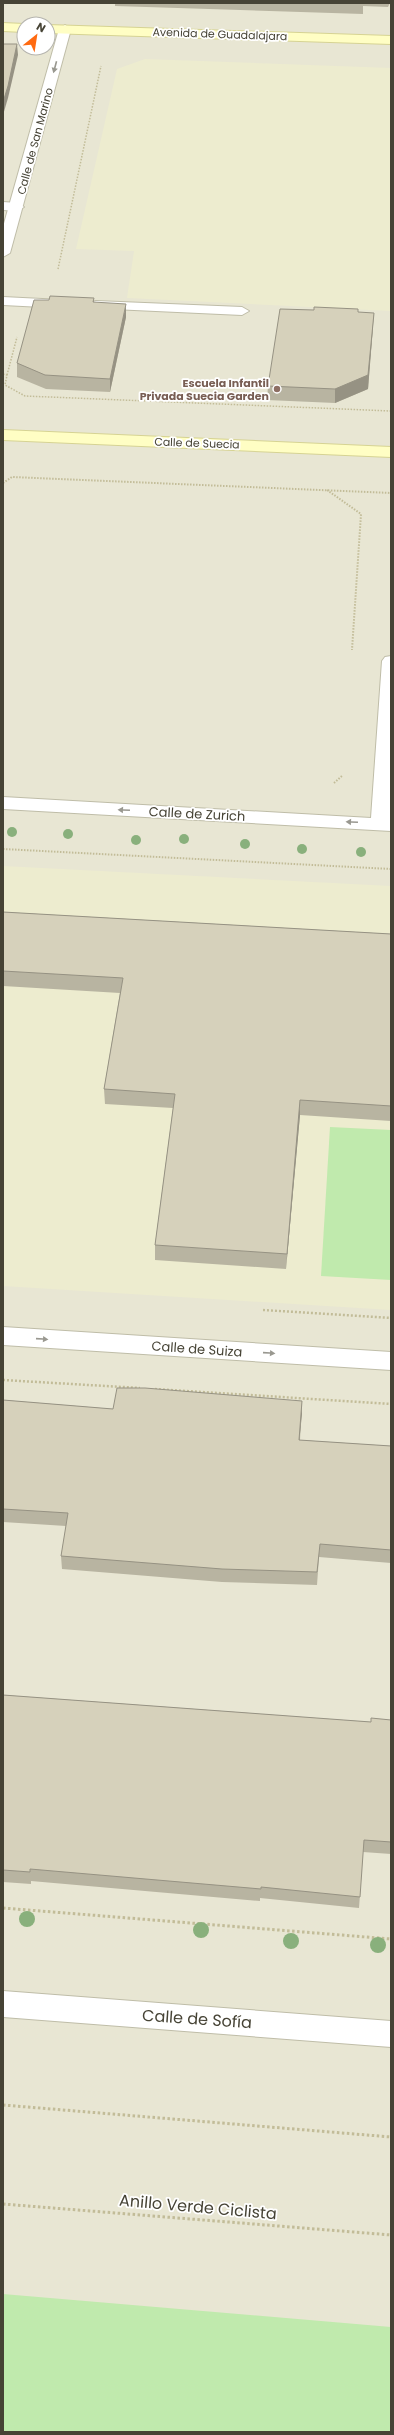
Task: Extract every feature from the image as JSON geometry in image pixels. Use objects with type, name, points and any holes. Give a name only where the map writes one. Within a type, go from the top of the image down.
[{"type":"street","points":[[3,27],[16,28]]},
{"type":"street","name":"Avenida de Guadalajara","points":[[56,28],[391,40]]},
{"type":"street","name":"Calle de San Marino","points":[[3,254],[10,206],[65,29]]},
{"type":"street","points":[[3,301],[242,311]]},
{"type":"street","name":"Calle de Suecia","points":[[3,435],[391,452]]},
{"type":"street","points":[[386,824],[391,660]]},
{"type":"street","name":"Calle de Zurich","points":[[3,804],[386,824]]},
{"type":"street","name":"Calle de Suiza","points":[[3,1336],[391,1361]]},
{"type":"street","name":"Calle de Sofía","points":[[3,2004],[391,2034]]},
{"type":"path","points":[[102,63],[53,293],[25,308],[6,375],[5,385],[25,396],[391,411]]},
{"type":"path","points":[[3,483],[12,477],[391,493]]},
{"type":"path","points":[[327,490],[361,514],[352,655]]},
{"type":"path","points":[[3,849],[391,869]]},
{"type":"path","points":[[3,1380],[146,1389]]},
{"type":"path","points":[[153,1389],[391,1404]]},
{"type":"path","points":[[3,1908],[391,1939]]},
{"type":"path","points":[[3,2105],[391,2137]]},
{"type":"path","name":"Anillo Verde Ciclista","points":[[3,2204],[391,2235]]},
{"type":"shaded area","points":[[3,3],[391,3],[391,2432],[3,2432]]},
{"type":"shaded area","points":[[145,59],[391,68],[391,311],[127,298],[134,251],[76,249],[117,69]]},
{"type":"shaded area","points":[[3,866],[391,886],[391,1310],[3,1286]]},
{"type":"green space","points":[[330,1127],[391,1130],[391,1280],[321,1276]]},
{"type":"green space","points":[[3,2294],[391,2327],[391,2432],[3,2432]]},
{"type":"building","points":[[3,44],[16,44],[8,86],[3,102]]},
{"type":"building","points":[[50,296],[94,298],[93,302],[126,304],[110,379],[45,375],[17,363],[34,300],[49,300]]},
{"type":"building","points":[[314,307],[358,309],[358,312],[374,313],[368,375],[335,389],[268,386],[280,309],[314,310]]},
{"type":"building","points":[[3,912],[391,934],[391,1106],[300,1100],[287,1254],[155,1245],[175,1094],[104,1089],[123,978],[3,971]]},
{"type":"building","points":[[117,1388],[145,1388],[302,1401],[299,1440],[391,1446],[391,1550],[320,1544],[317,1572],[222,1569],[61,1556],[68,1513],[3,1509],[3,1400],[113,1409]]},
{"type":"building","points":[[3,1695],[371,1722],[371,1718],[391,1720],[391,1842],[364,1840],[360,1897],[261,1887],[261,1889],[30,1869],[30,1872],[3,1870]]},
{"type":"place","name":"Escuela Infantil Privada Suecia Garden","points":[[277,389]]}]
